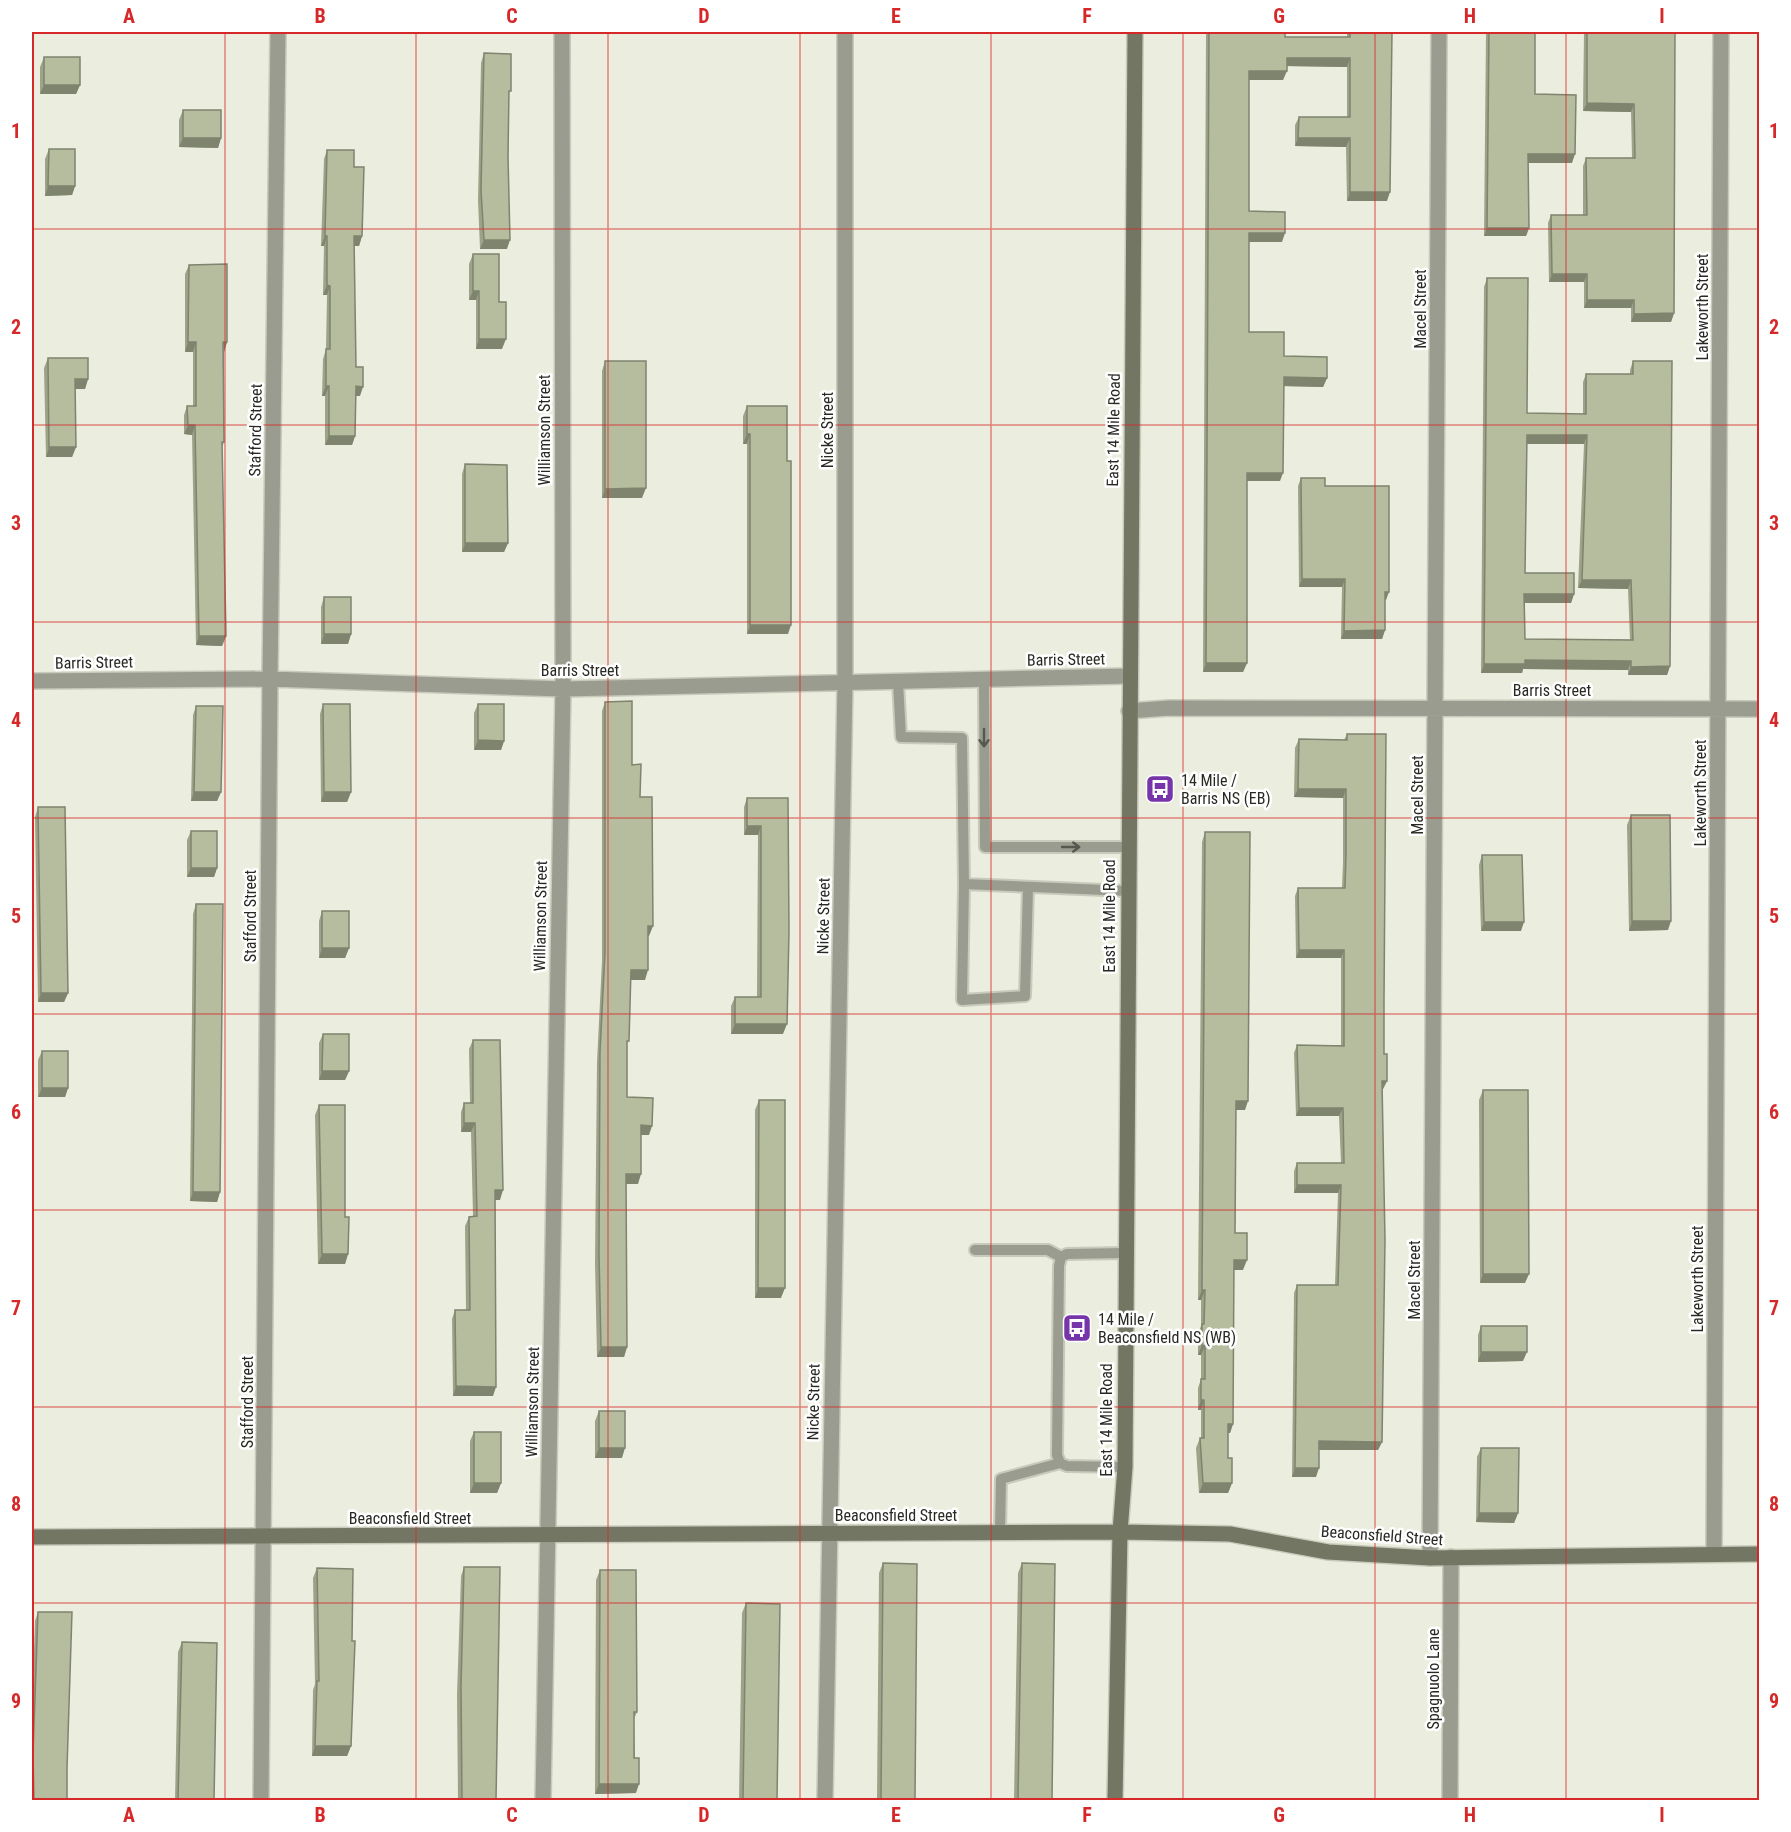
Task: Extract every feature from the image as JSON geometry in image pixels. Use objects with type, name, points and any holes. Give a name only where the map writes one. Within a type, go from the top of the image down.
[{"type":"main road","name":"East 14 Mile Road","points":[[1115,1800],[1120,1532],[1125,1467],[1135,32]]},
{"type":"main road","name":"Beaconsfield Street","points":[[32,1537],[1120,1532],[1230,1534],[1328,1552],[1430,1558],[1760,1554]]},
{"type":"street","name":"Stafford Street","points":[[261,1800],[278,32]]},
{"type":"street","name":"Williamson Street","points":[[543,1800],[562,689],[562,32]]},
{"type":"street","name":"Nicke Street","points":[[825,1800],[845,684],[845,32]]},
{"type":"street","name":"Macel Street","points":[[1430,1558],[1439,32]]},
{"type":"street","name":"Lakeworth Street","points":[[1714,1554],[1721,32]]},
{"type":"street","name":"Barris Street","points":[[32,681],[270,679],[562,689],[1129,676]]},
{"type":"street","name":"Barris Street","points":[[1129,711],[1169,708],[1436,707],[1760,709]]},
{"type":"street","name":"Spagnuolo Lane","points":[[1450,1800],[1451,1557]]},
{"type":"lane","points":[[984,679],[985,847],[1128,847]]},
{"type":"lane","points":[[898,682],[901,737],[962,738],[964,884],[962,1000],[1025,996],[1028,887]]},
{"type":"lane","points":[[964,884],[1128,891]]},
{"type":"lane","points":[[975,1250],[1048,1250],[1061,1257]]},
{"type":"lane","points":[[1061,1257],[1067,1254],[1125,1253]]},
{"type":"lane","points":[[1060,1463],[1057,1443],[1059,1266],[1061,1257]]},
{"type":"lane","points":[[1000,1533],[1000,1479],[1060,1463],[1067,1466],[1125,1467]]},
{"type":"building","points":[[1209,32],[1285,32],[1285,37],[1350,37],[1350,32],[1392,32],[1390,192],[1350,192],[1350,138],[1298,138],[1299,117],[1350,117],[1350,58],[1287,58],[1287,71],[1249,71],[1249,211],[1285,212],[1285,233],[1249,233],[1249,332],[1284,332],[1284,356],[1327,357],[1327,378],[1284,377],[1283,473],[1247,473],[1247,663],[1206,663]]},
{"type":"building","points":[[1489,32],[1535,32],[1535,94],[1576,95],[1575,154],[1528,154],[1529,228],[1487,228]]},
{"type":"building","points":[[1587,32],[1675,32],[1674,313],[1634,314],[1634,300],[1587,300],[1587,274],[1552,274],[1551,215],[1587,215],[1586,158],[1635,158],[1634,104],[1587,103]]},
{"type":"building","points":[[484,53],[511,54],[508,156],[510,240],[484,240],[481,190]]},
{"type":"building","points":[[44,57],[80,57],[80,85],[44,85]]},
{"type":"building","points":[[183,110],[221,110],[221,138],[183,138]]},
{"type":"building","points":[[49,149],[75,149],[75,186],[48,186]]},
{"type":"building","points":[[327,150],[354,150],[354,167],[364,167],[362,236],[354,236],[356,367],[363,367],[363,387],[356,386],[355,436],[329,436],[329,386],[326,386],[326,349],[330,349],[330,286],[327,285],[327,236],[325,236]]},
{"type":"building","points":[[473,254],[499,254],[499,302],[506,302],[506,339],[479,339],[479,291],[473,291]]},
{"type":"building","points":[[227,264],[227,342],[223,342],[224,442],[222,442],[226,636],[199,636],[195,425],[188,425],[187,406],[196,406],[196,342],[188,342],[189,265]]},
{"type":"building","points":[[1487,278],[1528,278],[1527,413],[1586,414],[1586,374],[1633,374],[1633,361],[1672,361],[1670,666],[1631,667],[1631,661],[1525,660],[1525,664],[1484,664]],"holes":[[[1527,435],[1587,435],[1582,580],[1631,580],[1633,640],[1525,639],[1524,594],[1574,594],[1574,573],[1525,573]]]},
{"type":"building","points":[[48,358],[88,358],[88,379],[75,379],[76,447],[49,447]]},
{"type":"building","points":[[605,361],[646,361],[646,488],[605,489]]},
{"type":"building","points":[[747,406],[787,406],[787,461],[791,461],[791,625],[750,625],[750,434],[747,434]]},
{"type":"building","points":[[465,464],[507,465],[508,543],[465,543]]},
{"type":"building","points":[[1301,478],[1325,478],[1325,486],[1389,486],[1389,592],[1385,592],[1385,630],[1344,631],[1345,579],[1302,579]]},
{"type":"building","points":[[324,597],[351,597],[351,634],[324,634]]},
{"type":"building","points":[[632,701],[632,765],[641,764],[640,797],[652,797],[653,926],[648,926],[648,970],[631,970],[627,1097],[653,1098],[652,1126],[641,1125],[641,1174],[626,1174],[627,1347],[601,1347],[600,1052],[605,952],[605,702]]},
{"type":"building","points":[[323,704],[350,704],[351,792],[324,792]]},
{"type":"building","points":[[478,704],[504,704],[504,741],[478,740]]},
{"type":"building","points":[[196,706],[223,706],[221,792],[194,792]]},
{"type":"building","points":[[1347,734],[1386,734],[1384,1054],[1387,1054],[1387,1081],[1382,1081],[1385,1240],[1382,1442],[1319,1441],[1319,1468],[1295,1468],[1297,1285],[1338,1285],[1341,1185],[1297,1185],[1297,1163],[1344,1163],[1343,1108],[1299,1108],[1297,1045],[1344,1046],[1344,950],[1299,950],[1298,888],[1345,888],[1346,855],[1346,789],[1298,789],[1299,739],[1347,740]]},
{"type":"building","points":[[747,798],[788,798],[787,1024],[735,1024],[735,997],[761,997],[761,826],[747,826]]},
{"type":"building","points":[[38,807],[65,807],[68,993],[41,993]]},
{"type":"building","points":[[1631,815],[1670,815],[1671,921],[1632,921]]},
{"type":"building","points":[[191,831],[217,831],[217,868],[191,868]]},
{"type":"building","points":[[1205,832],[1250,832],[1248,1101],[1236,1101],[1235,1233],[1247,1233],[1247,1260],[1234,1260],[1233,1424],[1228,1424],[1228,1458],[1232,1458],[1232,1483],[1203,1483],[1200,1438],[1204,1438],[1204,1400],[1201,1400],[1201,1379],[1205,1379],[1202,1324],[1204,1324],[1205,1290],[1202,1290]]},
{"type":"building","points":[[1482,855],[1522,855],[1524,922],[1484,922]]},
{"type":"building","points":[[196,904],[223,904],[220,1192],[193,1192]]},
{"type":"building","points":[[322,911],[349,911],[349,948],[322,948]]},
{"type":"building","points":[[323,1034],[349,1034],[349,1071],[322,1071]]},
{"type":"building","points":[[473,1040],[500,1040],[503,1190],[495,1190],[496,1387],[456,1386],[455,1310],[470,1310],[469,1217],[477,1216],[475,1123],[464,1123],[464,1103],[473,1103]]},
{"type":"building","points":[[42,1051],[68,1051],[68,1088],[42,1088]]},
{"type":"building","points":[[1483,1090],[1528,1090],[1529,1274],[1483,1274]]},
{"type":"building","points":[[759,1100],[785,1100],[785,1288],[758,1288]]},
{"type":"building","points":[[319,1105],[345,1105],[345,1217],[349,1217],[348,1254],[322,1254]]},
{"type":"building","points":[[1481,1326],[1527,1326],[1527,1352],[1481,1352]]},
{"type":"building","points":[[599,1411],[625,1411],[625,1448],[599,1448]]},
{"type":"building","points":[[474,1432],[501,1432],[501,1483],[474,1483]]},
{"type":"building","points":[[1481,1448],[1519,1448],[1518,1513],[1479,1513]]},
{"type":"building","points":[[883,1563],[917,1564],[915,1800],[881,1800]]},
{"type":"building","points":[[1022,1563],[1055,1564],[1052,1800],[1018,1800]]},
{"type":"building","points":[[464,1567],[500,1567],[496,1800],[462,1800],[461,1686]]},
{"type":"building","points":[[317,1568],[353,1569],[352,1641],[355,1641],[351,1746],[315,1746],[317,1681],[319,1681]]},
{"type":"building","points":[[600,1570],[636,1570],[637,1712],[634,1712],[634,1758],[639,1758],[639,1784],[599,1784]]},
{"type":"building","points":[[746,1603],[780,1604],[777,1800],[743,1800]]},
{"type":"building","points":[[38,1612],[72,1612],[67,1800],[34,1800],[33,1754]]},
{"type":"building","points":[[182,1642],[217,1643],[214,1800],[178,1800]]},
{"type":"place","name":"14 Mile / Barris NS (EB)","points":[[1160,789]]},
{"type":"place","name":"14 Mile / Beaconsfield NS (WB)","points":[[1077,1328]]}]
